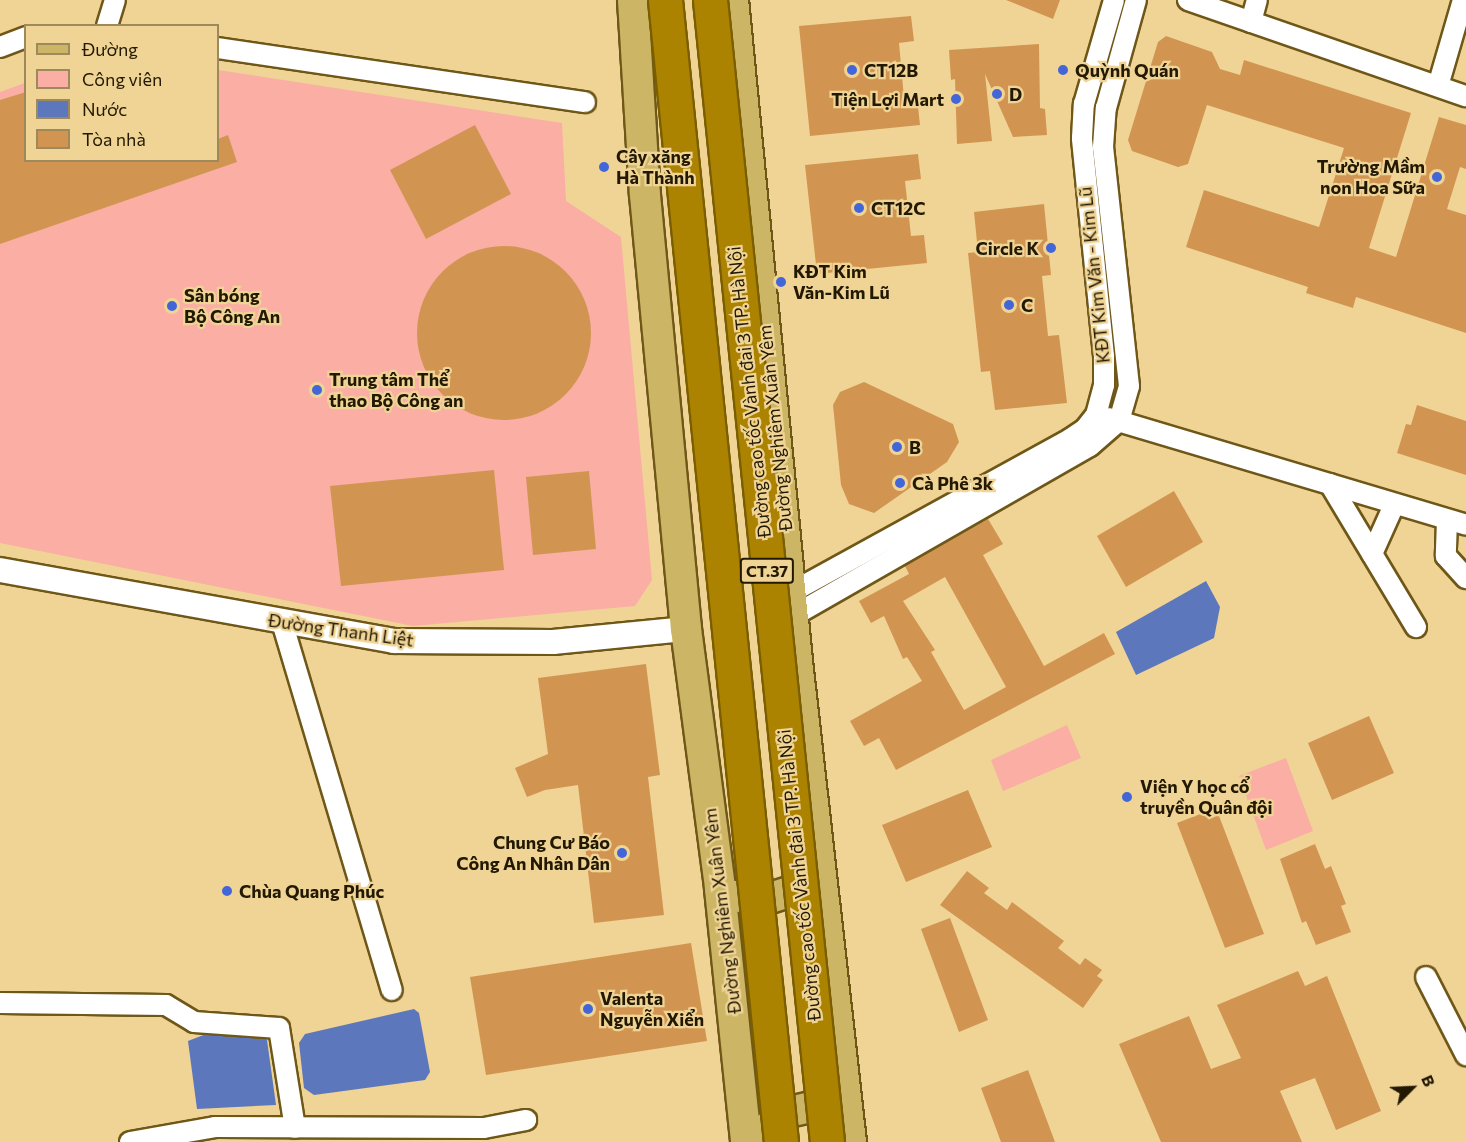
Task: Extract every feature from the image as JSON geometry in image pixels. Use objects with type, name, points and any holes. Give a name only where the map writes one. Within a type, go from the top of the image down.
[{"type":"highway","name":"CT.37","points":[[665,0],[781,1142]]},
{"type":"highway","name":"Đường cao tốc Vành đai 3 TP. Hà Nội","points":[[710,0],[843,1135]]},
{"type":"main road","name":"Đường Nghiêm Xuân Yêm","points":[[633,0],[645,195],[686,628],[720,889],[746,1142]]},
{"type":"main road","name":"Đường Nghiêm Xuân Yêm","points":[[733,0],[820,874],[843,1135]]},
{"type":"main road","points":[[720,889],[739,899],[765,900],[797,889],[820,874]]},
{"type":"main road","points":[[755,1142],[780,1117],[798,1109],[810,1107],[843,1135]]},
{"type":"street","points":[[109,24],[115,0]]},
{"type":"street","name":"KĐT Kim Văn - Kim Lũ","points":[[1096,415],[1104,385],[1104,356],[1085,179],[1084,104],[1114,0]]},
{"type":"street","name":"KĐT Kim Văn - Kim Lũ","points":[[1119,421],[1129,386],[1106,178],[1106,108],[1114,72],[1136,0]]},
{"type":"street","points":[[1188,0],[1466,96]]},
{"type":"street","points":[[1251,22],[1257,0]]},
{"type":"street","points":[[1438,86],[1462,0]]},
{"type":"street","points":[[0,38],[24,36]]},
{"type":"street","points":[[0,47],[24,37]]},
{"type":"street","points":[[219,48],[585,102]]},
{"type":"street","points":[[1095,66],[1114,72]]},
{"type":"street","points":[[1085,179],[1106,178]]},
{"type":"street","points":[[792,604],[996,489],[1085,429],[1096,415],[1466,525]]},
{"type":"street","points":[[996,489],[1090,446],[1119,421]]},
{"type":"street","points":[[1330,484],[1416,627]]},
{"type":"street","points":[[1372,554],[1394,505]]},
{"type":"street","points":[[1446,520],[1446,556],[1466,578]]},
{"type":"street","name":"Đường Thanh Liệt","points":[[0,570],[394,641],[553,642],[686,628]]},
{"type":"street","points":[[282,622],[392,990]]},
{"type":"street","points":[[1426,977],[1466,1055]]},
{"type":"street","points":[[0,1003],[166,1005],[194,1022],[279,1028],[295,1128]]},
{"type":"street","points":[[130,1142],[215,1127],[484,1128],[526,1120]]},
{"type":"green space","name":"Trung tâm Thể thao Bộ Công an","points":[[219,70],[562,123],[566,201],[621,237],[652,580],[635,606],[413,626],[0,543],[0,92],[24,83],[24,162],[219,162]]},
{"type":"green space","points":[[1067,725],[1081,758],[1003,791],[991,760]]},
{"type":"green space","points":[[1286,758],[1313,831],[1266,850],[1239,776]]},
{"type":"water","points":[[1206,581],[1220,607],[1214,638],[1136,675],[1116,632]]},
{"type":"water","points":[[414,1009],[419,1013],[430,1072],[425,1080],[314,1095],[304,1088],[299,1043],[305,1034]]},
{"type":"water","points":[[206,1034],[258,1034],[267,1040],[276,1105],[197,1109],[188,1041]]},
{"type":"building","points":[[1006,0],[1060,0],[1053,19]]},
{"type":"building","name":"CT12B","points":[[911,16],[914,41],[899,43],[904,98],[917,97],[920,125],[810,136],[799,26]]},
{"type":"building","points":[[1166,36],[1212,52],[1220,69],[1240,75],[1244,60],[1411,113],[1369,248],[1396,257],[1439,117],[1466,125],[1466,169],[1460,167],[1447,209],[1466,215],[1466,333],[1356,297],[1353,308],[1306,293],[1308,287],[1186,247],[1204,190],[1319,227],[1344,148],[1207,105],[1188,164],[1178,167],[1132,151],[1128,140],[1158,42]]},
{"type":"building","name":"D","points":[[1039,44],[1040,108],[1045,109],[1047,135],[1013,137],[985,74],[992,141],[957,144],[955,79],[951,80],[949,50]]},
{"type":"building","points":[[24,93],[24,162],[219,162],[219,139],[228,135],[237,162],[0,244],[0,100]]},
{"type":"building","points":[[475,125],[511,194],[426,239],[390,170]]},
{"type":"building","name":"CT12C","points":[[918,154],[921,179],[905,181],[911,236],[924,235],[927,263],[817,274],[805,165]]},
{"type":"building","name":"C","points":[[1044,204],[1051,275],[1042,276],[1048,336],[1059,335],[1067,403],[995,410],[990,371],[981,372],[968,253],[978,252],[974,212]]},
{"type":"building","points":[[504,246],[537,253],[552,261],[565,272],[576,285],[584,300],[591,333],[584,366],[576,381],[565,394],[552,405],[537,413],[504,420],[471,413],[456,405],[443,394],[432,381],[424,366],[417,333],[424,300],[432,285],[443,272],[456,261],[471,253]]},
{"type":"building","name":"B","points":[[864,382],[953,424],[959,442],[947,462],[874,513],[849,504],[841,485],[833,405],[840,392]]},
{"type":"building","points":[[1417,405],[1466,421],[1466,475],[1397,453],[1406,424],[1411,425]]},
{"type":"building","points":[[494,470],[504,570],[341,586],[330,486]]},
{"type":"building","points":[[589,471],[596,549],[533,555],[526,477]]},
{"type":"building","points":[[1174,491],[1203,542],[1126,587],[1097,536]]},
{"type":"building","points":[[988,519],[1003,544],[983,555],[1044,666],[1104,633],[1115,654],[896,770],[879,738],[864,746],[850,721],[922,681],[907,657],[903,659],[884,616],[871,623],[859,601],[909,574],[905,566]],"holes":[[[945,577],[1006,687],[964,710],[931,652],[935,650],[903,601]]]},
{"type":"building","points":[[646,664],[660,775],[648,777],[664,915],[594,923],[578,785],[545,790],[527,797],[515,768],[548,754],[538,678]]},
{"type":"building","points":[[1369,716],[1394,773],[1332,800],[1308,743]]},
{"type":"building","points":[[968,790],[992,847],[906,882],[882,825]]},
{"type":"building","points":[[1216,808],[1264,934],[1225,948],[1177,823]]},
{"type":"building","points":[[1315,844],[1325,869],[1331,866],[1346,904],[1341,906],[1351,932],[1316,945],[1306,921],[1302,923],[1280,859]]},
{"type":"building","points":[[967,871],[989,888],[984,893],[1007,910],[1012,902],[1064,941],[1058,948],[1080,965],[1085,958],[1102,970],[1097,976],[1103,980],[1083,1008],[940,905]]},
{"type":"building","points":[[950,918],[988,1020],[959,1032],[921,929]]},
{"type":"building","name":"Valenta Nguyễn Xiển","points":[[691,943],[707,1041],[486,1075],[470,977]]},
{"type":"building","points":[[1298,971],[1305,986],[1327,976],[1381,1111],[1336,1130],[1315,1078],[1280,1091],[1302,1142],[1161,1142],[1119,1044],[1189,1016],[1211,1069],[1241,1058],[1217,1005]]},
{"type":"building","points":[[1028,1070],[1055,1142],[1001,1142],[981,1088]]},
{"type":"place","name":"CT12B","points":[[852,70]]},
{"type":"place","name":"Quỳnh Quán","points":[[1063,70]]},
{"type":"place","name":"D","points":[[997,94]]},
{"type":"place","name":"Tiện Lợi Mart","points":[[956,99]]},
{"type":"place","name":"Cây xăng Hà Thành","points":[[604,167]]},
{"type":"place","name":"Trường Mầm non Hoa Sữa","points":[[1437,177]]},
{"type":"place","name":"CT12C","points":[[859,208]]},
{"type":"place","name":"Circle K","points":[[1051,248]]},
{"type":"place","name":"KĐT Kim Văn-Kim Lũ","points":[[781,282]]},
{"type":"place","name":"C","points":[[1009,305]]},
{"type":"place","name":"Sân bóng Bộ Công An","points":[[172,306]]},
{"type":"place","name":"Trung tâm Thể thao Bộ Công an","points":[[317,390]]},
{"type":"place","name":"B","points":[[897,447]]},
{"type":"place","name":"Cà Phê 3k","points":[[900,483]]},
{"type":"place","name":"Viện Y học cổ truyền Quân đội","points":[[1127,797]]},
{"type":"place","name":"Chung Cư Báo Công An Nhân Dân","points":[[622,853]]},
{"type":"place","name":"Chùa Quang Phúc","points":[[227,891]]},
{"type":"place","name":"Valenta Nguyễn Xiển","points":[[588,1009]]}]
